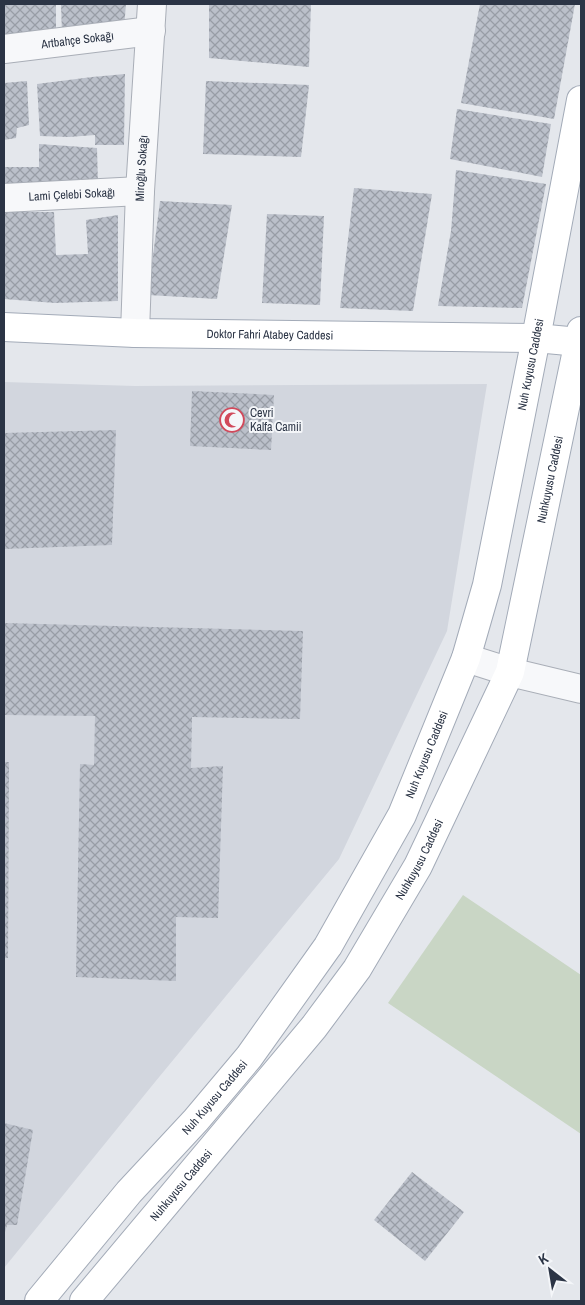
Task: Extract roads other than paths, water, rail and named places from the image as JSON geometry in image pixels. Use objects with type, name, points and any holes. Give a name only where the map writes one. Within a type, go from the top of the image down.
[{"type":"main road","name":"Nuh Kuyusu Caddesi","points":[[39,1301],[129,1192],[196,1120],[249,1057],[328,946],[402,815],[466,658],[487,585],[581,100]]},
{"type":"main road","name":"Doktor Fahri Atabey Caddesi","points":[[4,327],[134,333],[536,338],[580,336]]},
{"type":"main road","name":"Nuhkuyusu Caddesi","points":[[84,1301],[314,1027],[357,970],[418,866],[510,672],[580,336]]},
{"type":"street","name":"Miroğlu Sokağı","points":[[134,333],[140,191],[152,4]]},
{"type":"street","name":"Artbahçe Sokağı","points":[[4,50],[150,30]]},
{"type":"street","name":"Lami Çelebi Sokağı","points":[[4,198],[140,191]]},
{"type":"street","points":[[466,658],[510,672],[581,689]]},
{"type":"place","name":"Cevri Kalfa Camii","points":[[232,420]]}]
